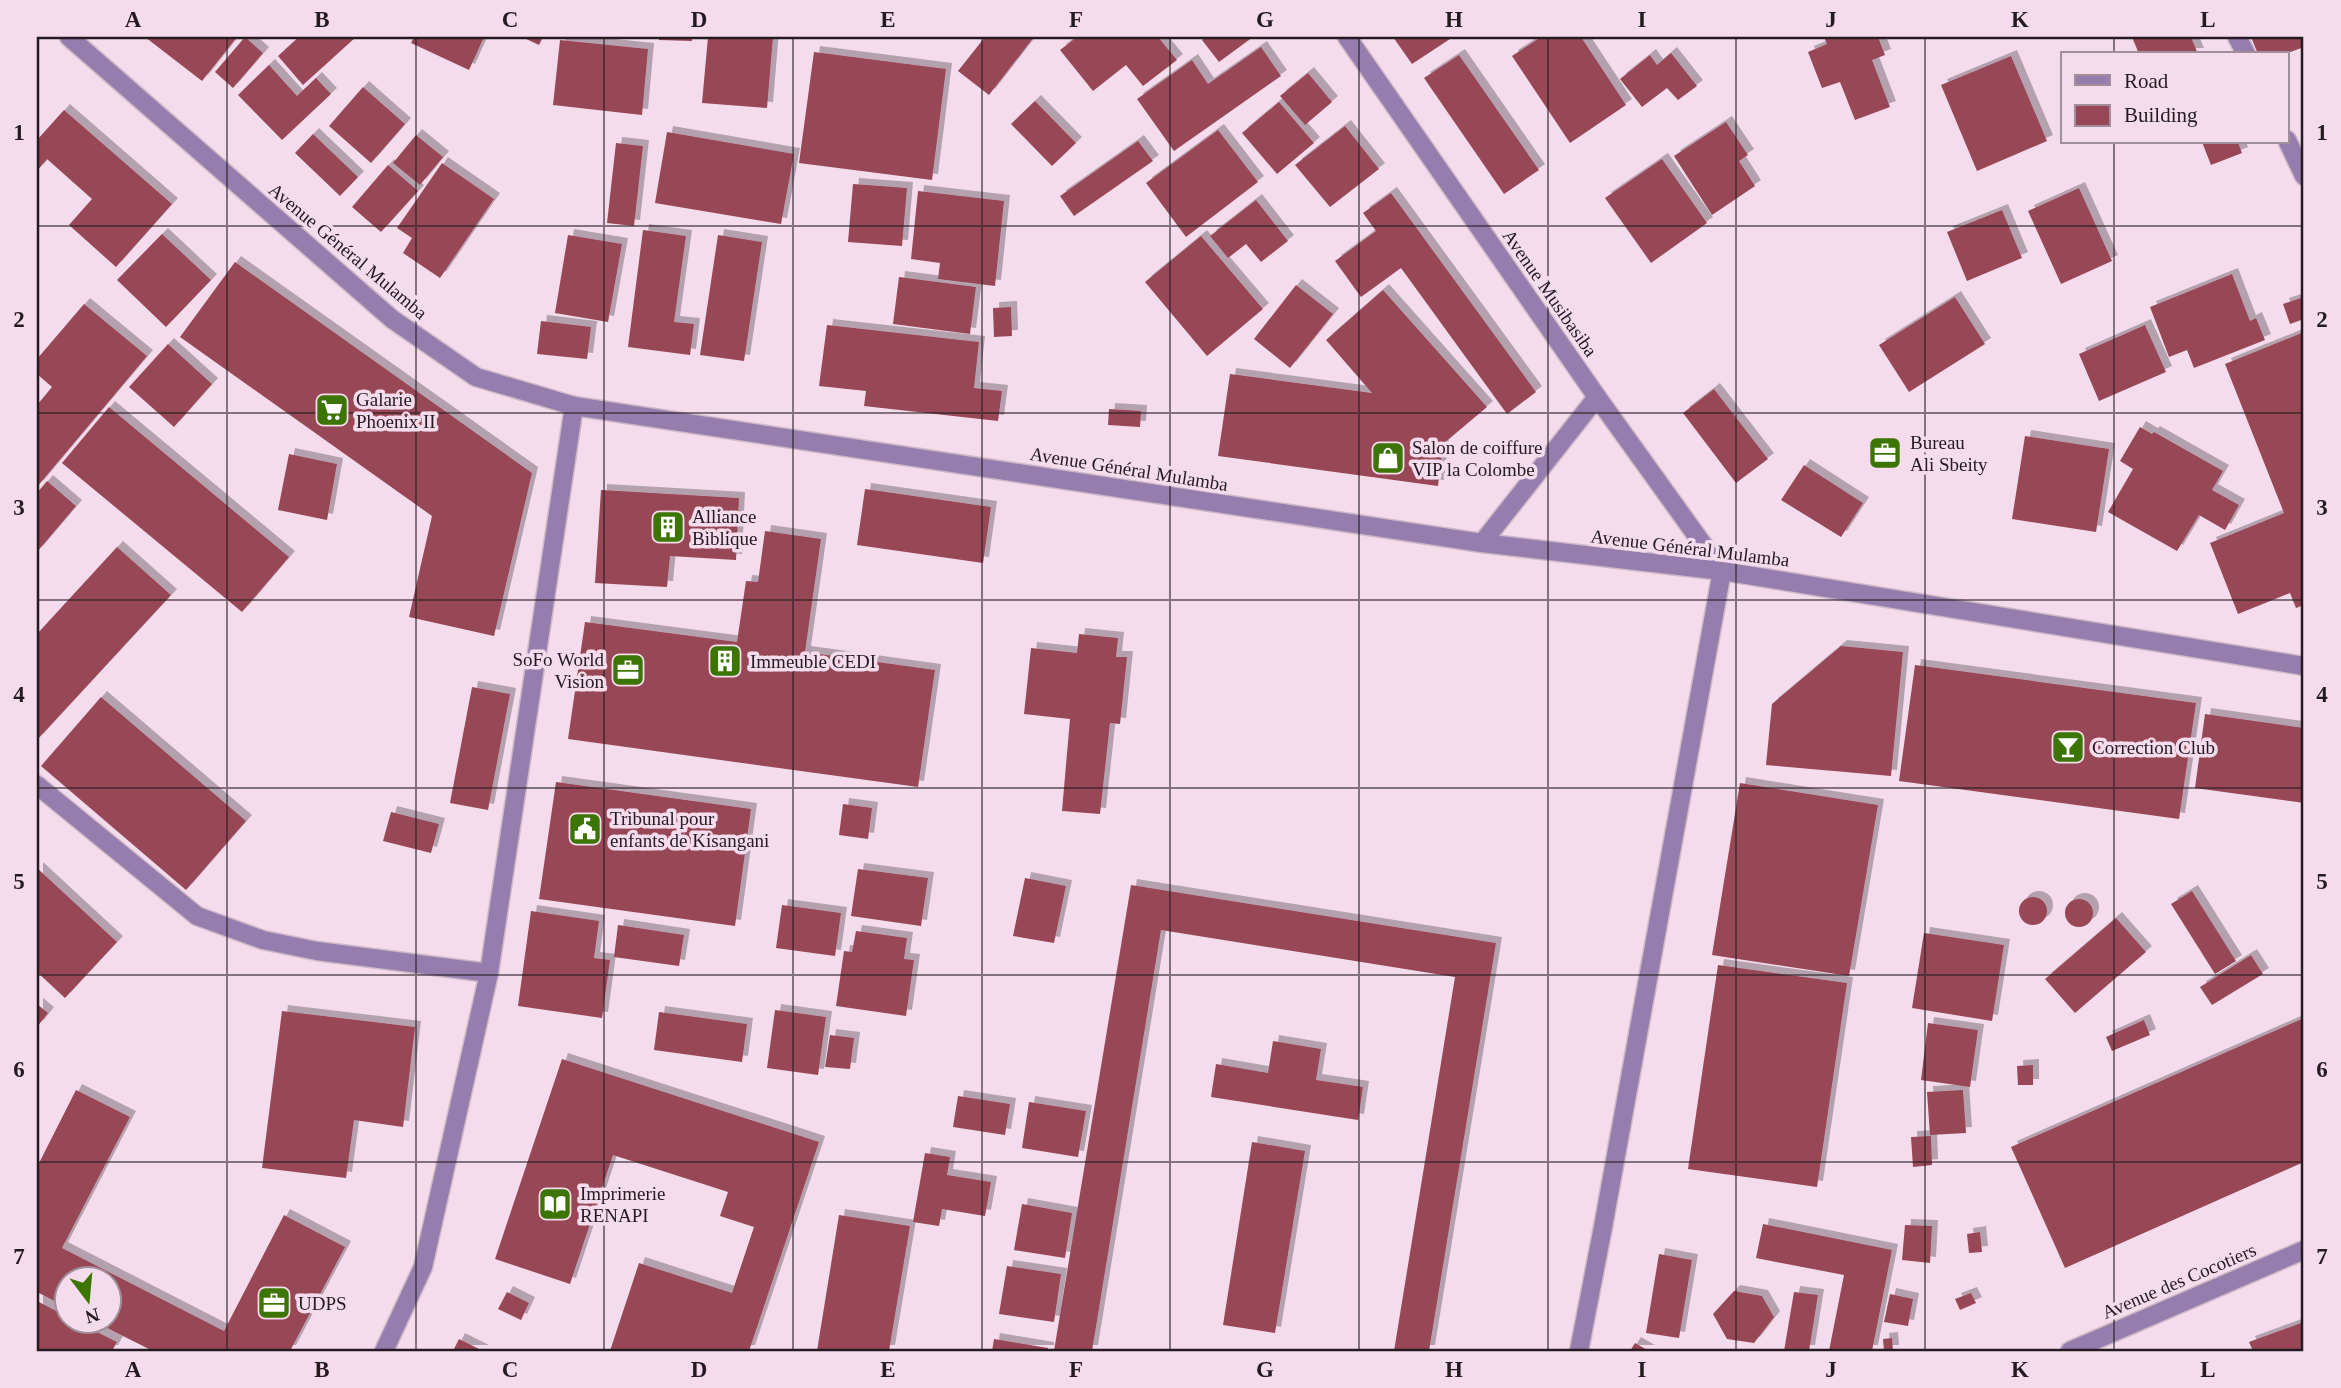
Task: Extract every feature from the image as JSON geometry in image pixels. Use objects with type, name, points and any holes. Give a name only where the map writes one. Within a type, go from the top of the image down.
[{"type":"street","name":"Avenue Général Mulamba","points":[[69,37],[392,319],[476,377],[573,406],[1482,543],[1722,571],[2304,666]]},
{"type":"street","name":"Avenue Musibasiba","points":[[1347,37],[1597,397],[1722,571]]},
{"type":"street","points":[[2288,142],[2304,176]]},
{"type":"street","points":[[1482,543],[1597,397]]},
{"type":"street","points":[[384,1351],[423,1267],[489,973],[573,406]]},
{"type":"street","points":[[1579,1351],[1722,571]]},
{"type":"street","points":[[37,785],[197,916],[264,940],[317,951],[489,973]]},
{"type":"street","name":"Avenue des Cocotiers","points":[[2070,1351],[2304,1250]]},
{"type":"building","points":[[145,37],[237,37],[202,81]]},
{"type":"building","points":[[245,37],[263,53],[233,88],[215,72]]},
{"type":"building","points":[[299,37],[356,37],[303,85],[278,56]]},
{"type":"building","points":[[414,37],[484,37],[469,70],[411,43]]},
{"type":"building","points":[[522,37],[543,37],[539,45]]},
{"type":"building","points":[[659,37],[692,37],[692,41],[659,40]]},
{"type":"building","points":[[708,37],[773,37],[767,108],[702,103]]},
{"type":"building","points":[[985,37],[1034,37],[989,95],[958,71]]},
{"type":"building","points":[[1077,37],[1158,37],[1177,60],[1143,86],[1126,65],[1093,91],[1060,50]]},
{"type":"building","points":[[1206,37],[1253,37],[1219,62],[1202,40]]},
{"type":"building","points":[[1393,37],[1453,37],[1412,64]]},
{"type":"building","points":[[1541,37],[1581,37],[1626,105],[1570,143],[1512,56]]},
{"type":"building","points":[[1824,37],[1878,37],[1885,55],[1872,60],[1890,107],[1855,120],[1840,82],[1822,88],[1808,52],[1827,44]]},
{"type":"building","points":[[2132,37],[2191,37],[2197,52],[2138,52]]},
{"type":"building","points":[[2251,37],[2300,37],[2304,47],[2288,53],[2257,52]]},
{"type":"building","points":[[560,40],[648,49],[642,115],[553,105]]},
{"type":"building","points":[[1261,47],[1281,76],[1174,151],[1137,99],[1192,60],[1208,84]]},
{"type":"building","points":[[814,52],[946,69],[932,180],[799,163]]},
{"type":"building","points":[[1671,53],[1697,86],[1678,100],[1667,88],[1642,107],[1620,79],[1650,55],[1657,65]]},
{"type":"building","points":[[1459,55],[1539,170],[1504,194],[1424,78]]},
{"type":"building","points":[[2011,56],[2047,141],[1977,171],[1941,85]]},
{"type":"building","points":[[269,65],[297,96],[316,78],[331,94],[282,140],[238,95]]},
{"type":"building","points":[[1308,73],[1332,102],[1305,125],[1280,96]]},
{"type":"building","points":[[363,87],[405,124],[371,163],[329,126]]},
{"type":"building","points":[[1035,101],[1076,143],[1052,166],[1011,124]]},
{"type":"building","points":[[1279,102],[1314,143],[1277,174],[1242,133]]},
{"type":"building","points":[[64,110],[172,204],[116,267],[69,225],[92,199],[47,159],[37,171],[37,140]]},
{"type":"building","points":[[1726,122],[1748,155],[1739,161],[1755,186],[1712,215],[1674,156]]},
{"type":"building","points":[[1345,126],[1379,169],[1330,207],[1295,165]]},
{"type":"building","points":[[1218,130],[1258,182],[1186,237],[1146,183]]},
{"type":"building","points":[[667,132],[794,154],[781,224],[655,203]]},
{"type":"building","points":[[313,134],[358,177],[340,196],[295,153]]},
{"type":"building","points":[[416,135],[443,157],[420,185],[393,163]]},
{"type":"building","points":[[1138,141],[1153,161],[1074,216],[1060,196]]},
{"type":"building","points":[[616,143],[643,146],[634,226],[607,223]]},
{"type":"building","points":[[2203,144],[2239,144],[2242,153],[2211,165]]},
{"type":"building","points":[[1662,159],[1707,223],[1651,263],[1605,198]]},
{"type":"building","points":[[442,163],[494,199],[440,278],[403,253],[412,238],[397,228]]},
{"type":"building","points":[[388,165],[418,191],[381,232],[352,207]]},
{"type":"building","points":[[853,184],[907,188],[902,246],[848,242]]},
{"type":"building","points":[[2079,188],[2112,261],[2061,284],[2028,211]]},
{"type":"building","points":[[918,191],[1004,201],[995,286],[938,279],[940,263],[911,259]]},
{"type":"building","points":[[1391,193],[1536,392],[1507,414],[1401,268],[1361,297],[1335,261],[1376,231],[1363,213]]},
{"type":"building","points":[[1256,200],[1288,241],[1261,262],[1246,244],[1228,258],[1210,236]]},
{"type":"building","points":[[2002,210],[2022,258],[1967,281],[1947,232]]},
{"type":"building","points":[[643,230],[686,236],[674,322],[694,324],[690,355],[628,347]]},
{"type":"building","points":[[162,234],[211,280],[166,327],[117,280]]},
{"type":"building","points":[[568,235],[622,244],[608,322],[555,313]]},
{"type":"building","points":[[718,235],[762,242],[744,361],[700,355]]},
{"type":"building","points":[[1201,236],[1263,309],[1207,356],[1145,282]]},
{"type":"building","points":[[235,262],[532,473],[494,636],[409,617],[432,516],[180,337]]},
{"type":"building","points":[[2232,274],[2250,321],[2256,318],[2265,340],[2194,368],[2187,350],[2169,357],[2150,307]]},
{"type":"building","points":[[899,277],[976,287],[970,334],[893,324]]},
{"type":"building","points":[[1296,285],[1333,314],[1290,368],[1254,339]]},
{"type":"building","points":[[1383,290],[1487,407],[1443,444],[1438,486],[1218,456],[1230,374],[1372,393],[1326,340]]},
{"type":"building","points":[[1955,297],[1985,344],[1909,392],[1879,345]]},
{"type":"building","points":[[2304,297],[2304,319],[2290,324],[2283,304]]},
{"type":"building","points":[[84,304],[147,356],[37,487],[37,405],[52,387],[37,374],[37,359]]},
{"type":"building","points":[[1011,307],[1012,336],[994,337],[993,308]]},
{"type":"building","points":[[541,321],[591,327],[587,359],[537,354]]},
{"type":"building","points":[[827,325],[979,342],[974,388],[1002,391],[998,421],[864,406],[866,391],[819,386]]},
{"type":"building","points":[[2145,325],[2166,372],[2099,401],[2079,354]]},
{"type":"building","points":[[2304,332],[2304,605],[2296,608],[2290,593],[2238,614],[2210,543],[2284,513],[2225,364]]},
{"type":"building","points":[[168,344],[212,384],[174,427],[129,387]]},
{"type":"building","points":[[1714,389],[1768,459],[1736,483],[1683,413]]},
{"type":"building","points":[[109,407],[289,557],[242,612],[62,463]]},
{"type":"building","points":[[1109,409],[1141,411],[1140,427],[1108,425]]},
{"type":"building","points":[[2140,427],[2152,434],[2154,432],[2223,471],[2212,490],[2239,505],[2225,530],[2199,515],[2177,551],[2108,512],[2133,469],[2120,461]]},
{"type":"building","points":[[2025,436],[2109,449],[2096,532],[2012,519]]},
{"type":"building","points":[[289,454],[337,464],[327,520],[278,510]]},
{"type":"building","points":[[1804,465],[1863,503],[1841,537],[1781,500]]},
{"type":"building","points":[[47,481],[76,506],[37,552],[37,493]]},
{"type":"building","points":[[865,489],[991,507],[983,563],[857,545]]},
{"type":"building","name":"Alliance Biblique","points":[[601,490],[739,498],[736,560],[670,556],[667,587],[595,583]]},
{"type":"building","name":"Immeuble CEDI","points":[[765,531],[821,539],[805,652],[935,670],[918,787],[568,739],[585,622],[737,642],[746,581],[758,582]]},
{"type":"building","points":[[117,547],[171,595],[37,740],[37,634]]},
{"type":"building","points":[[1079,634],[1118,638],[1116,657],[1127,657],[1120,724],[1110,723],[1100,814],[1062,811],[1070,719],[1024,714],[1031,648],[1077,653]]},
{"type":"building","points":[[1841,646],[1903,652],[1891,776],[1766,765],[1772,704]]},
{"type":"building","points":[[1915,665],[2196,703],[2179,819],[1899,781]]},
{"type":"building","points":[[472,687],[510,694],[488,810],[450,803]]},
{"type":"building","points":[[101,697],[246,821],[186,890],[41,766]]},
{"type":"building","points":[[2205,714],[2304,728],[2304,803],[2195,788]]},
{"type":"building","points":[[556,782],[751,809],[735,926],[539,899]]},
{"type":"building","points":[[1740,783],[1878,805],[1849,976],[1712,955]]},
{"type":"building","points":[[843,804],[872,808],[868,839],[839,835]]},
{"type":"building","points":[[391,812],[439,824],[431,853],[383,841]]},
{"type":"building","points":[[37,868],[117,942],[65,998],[37,972]]},
{"type":"building","points":[[858,869],[928,878],[921,926],[851,916]]},
{"type":"building","points":[[1025,878],[1066,886],[1054,943],[1013,936]]},
{"type":"building","points":[[1131,885],[1496,943],[1429,1351],[1394,1351],[1455,977],[1161,930],[1092,1351],[1054,1351]]},
{"type":"building","points":[[2192,891],[2236,961],[2215,974],[2171,904]]},
{"type":"building","points":[[2033,897],[2043,901],[2047,911],[2043,921],[2033,925],[2023,921],[2019,911],[2023,901]]},
{"type":"building","points":[[2079,899],[2089,903],[2093,913],[2089,923],[2079,927],[2069,923],[2065,913],[2069,903]]},
{"type":"building","points":[[782,905],[841,913],[835,956],[776,948]]},
{"type":"building","points":[[531,911],[599,921],[594,958],[610,960],[602,1018],[518,1006]]},
{"type":"building","points":[[2116,918],[2146,952],[2075,1013],[2045,979]]},
{"type":"building","points":[[618,925],[684,935],[679,966],[614,957]]},
{"type":"building","points":[[856,931],[907,938],[904,959],[914,960],[906,1016],[836,1006],[844,951],[852,952]]},
{"type":"building","points":[[1924,933],[2004,945],[1992,1021],[1912,1008]]},
{"type":"building","points":[[2251,955],[2263,974],[2212,1005],[2200,987]]},
{"type":"building","points":[[1718,965],[1847,983],[1817,1187],[1688,1169]]},
{"type":"building","points":[[37,1004],[48,1013],[37,1027]]},
{"type":"building","points":[[775,1010],[826,1017],[818,1075],[767,1068]]},
{"type":"building","points":[[282,1011],[415,1027],[403,1127],[354,1120],[346,1178],[262,1168]]},
{"type":"building","points":[[659,1012],[747,1024],[742,1062],[654,1050]]},
{"type":"building","points":[[2304,1018],[2304,1162],[2065,1268],[2011,1147]]},
{"type":"building","points":[[2144,1020],[2150,1035],[2112,1051],[2106,1037]]},
{"type":"building","points":[[1928,1023],[1978,1030],[1970,1087],[1921,1080]]},
{"type":"building","points":[[830,1035],[854,1038],[850,1069],[825,1067]]},
{"type":"building","points":[[1273,1041],[1321,1049],[1316,1080],[1363,1087],[1358,1120],[1211,1097],[1216,1064],[1268,1073]]},
{"type":"building","name":"Imprimerie RENAPI","points":[[562,1059],[819,1142],[749,1351],[610,1351],[639,1263],[732,1293],[754,1227],[720,1216],[728,1192],[613,1155],[570,1284],[495,1259]]},
{"type":"building","points":[[2033,1065],[2033,1085],[2018,1085],[2017,1066]]},
{"type":"building","points":[[76,1090],[130,1117],[62,1248],[97,1266],[52,1266],[52,1300],[37,1292],[37,1167]]},
{"type":"building","points":[[1963,1090],[1966,1133],[1930,1135],[1927,1092]]},
{"type":"building","points":[[958,1096],[1010,1104],[1005,1135],[953,1127]]},
{"type":"building","points":[[1029,1102],[1086,1111],[1078,1157],[1022,1148]]},
{"type":"building","points":[[1931,1136],[1932,1165],[1913,1167],[1911,1137]]},
{"type":"building","points":[[1252,1142],[1305,1151],[1275,1333],[1223,1325]]},
{"type":"building","points":[[925,1153],[950,1157],[947,1175],[991,1182],[985,1216],[942,1209],[939,1226],[913,1222]]},
{"type":"building","points":[[1022,1204],[1072,1213],[1065,1258],[1014,1250]]},
{"type":"building","points":[[284,1215],[345,1247],[290,1351],[153,1351],[122,1336],[122,1279],[224,1331]]},
{"type":"building","points":[[839,1215],[910,1226],[889,1351],[817,1351]]},
{"type":"building","points":[[1763,1224],[1892,1250],[1872,1351],[1829,1351],[1844,1275],[1756,1258]]},
{"type":"building","points":[[1905,1225],[1932,1226],[1930,1263],[1902,1260]]},
{"type":"building","points":[[1980,1232],[1982,1252],[1969,1253],[1967,1234]]},
{"type":"building","points":[[1659,1254],[1692,1260],[1679,1338],[1646,1333]]},
{"type":"building","points":[[1007,1266],[1061,1274],[1054,1322],[999,1314]]},
{"type":"building","points":[[1734,1291],[1762,1296],[1774,1317],[1754,1343],[1727,1339],[1713,1314]]},
{"type":"building","points":[[507,1292],[529,1303],[521,1320],[498,1309]]},
{"type":"building","points":[[1794,1292],[1818,1295],[1809,1351],[1784,1351]]},
{"type":"building","points":[[1971,1293],[1976,1303],[1960,1310],[1955,1299]]},
{"type":"building","points":[[1890,1294],[1913,1299],[1908,1326],[1884,1322]]},
{"type":"building","points":[[37,1301],[52,1309],[52,1336],[105,1336],[117,1342],[112,1351],[37,1351]]},
{"type":"building","points":[[2304,1322],[2304,1351],[2253,1351],[2249,1342]]},
{"type":"building","points":[[1892,1338],[1893,1351],[1884,1351],[1883,1339]]},
{"type":"building","points":[[459,1339],[483,1351],[453,1351]]},
{"type":"building","points":[[994,1339],[1048,1348],[1048,1351],[992,1351]]},
{"type":"building","points":[[1635,1343],[1649,1351],[1630,1351]]},
{"type":"place","name":"Galarie Phoenix II","points":[[332,410]]},
{"type":"place","name":"Bureau Ali Sbeity","points":[[1885,453]]},
{"type":"place","name":"Salon de coiffure VIP la Colombe","points":[[1388,458]]},
{"type":"place","name":"Alliance Biblique","points":[[668,527]]},
{"type":"place","name":"Immeuble CEDI","points":[[725,661]]},
{"type":"place","name":"SoFo World Vision","points":[[628,670]]},
{"type":"place","name":"Correction Club","points":[[2068,747]]},
{"type":"place","name":"Tribunal pour enfants de Kisangani","points":[[585,829]]},
{"type":"place","name":"Imprimerie RENAPI","points":[[555,1204]]},
{"type":"place","name":"UDPS","points":[[274,1303]]}]
